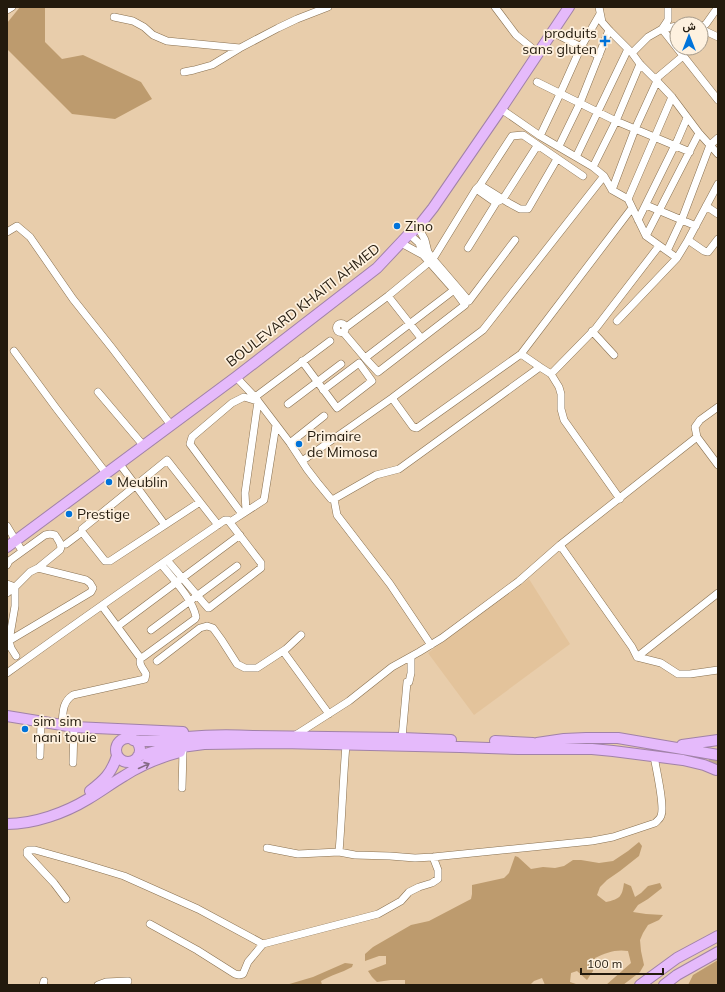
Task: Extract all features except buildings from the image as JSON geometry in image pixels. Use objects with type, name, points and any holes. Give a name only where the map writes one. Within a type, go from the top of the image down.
[{"type":"highway","name":"BOULEVARD KHAITI AHMED","points":[[11,544],[236,376],[377,268],[409,234],[418,227],[433,208],[569,7]]},
{"type":"highway","points":[[7,716],[74,727],[252,736],[402,738],[614,744],[715,757]]},
{"type":"highway","points":[[96,728],[103,732],[116,735],[122,739],[126,738],[150,741],[187,737],[231,735]]},
{"type":"highway","points":[[537,743],[564,739],[607,737],[627,738],[715,757]]},
{"type":"highway","points":[[7,818],[45,812],[74,801],[87,793],[110,773],[117,756],[117,745],[122,739]]},
{"type":"highway","points":[[88,799],[112,779],[129,762],[133,761],[138,756],[140,752],[139,745],[133,740]]},
{"type":"highway","points":[[674,747],[718,740]]},
{"type":"highway","points":[[138,756],[159,750],[194,745],[215,744],[281,743],[520,749],[592,749],[692,762],[704,765],[717,771]]},
{"type":"highway","points":[[7,824],[28,822],[48,817],[72,808],[134,770],[154,761],[183,751],[215,744]]},
{"type":"highway","points":[[117,756],[122,761],[129,762]]},
{"type":"highway","points":[[715,757],[717,771]]},
{"type":"highway","points":[[640,985],[718,930]]},
{"type":"highway","points":[[677,958],[718,936]]},
{"type":"highway","points":[[664,985],[677,975],[718,952]]},
{"type":"street","points":[[7,10],[12,7]]},
{"type":"street","points":[[184,72],[212,64],[278,28],[328,7]]},
{"type":"street","points":[[495,7],[516,35],[538,52]]},
{"type":"street","points":[[662,29],[668,20],[668,7]]},
{"type":"street","points":[[709,20],[718,7]]},
{"type":"street","points":[[600,10],[602,22],[672,97],[699,133],[718,154]]},
{"type":"street","points":[[540,136],[581,47],[600,10]]},
{"type":"street","points":[[114,17],[133,21],[144,27],[153,35],[167,41],[240,48]]},
{"type":"street","points":[[576,157],[630,51],[648,37],[662,29],[669,28]]},
{"type":"street","points":[[662,29],[669,38]]},
{"type":"street","points":[[559,146],[580,103],[609,30]]},
{"type":"street","points":[[552,32],[599,56]]},
{"type":"street","points":[[709,32],[718,37]]},
{"type":"street","points":[[612,190],[635,129],[658,77],[684,56],[718,100]]},
{"type":"street","points":[[593,167],[616,120],[640,64]]},
{"type":"street","points":[[537,82],[635,129],[690,152]]},
{"type":"street","points":[[628,199],[672,97]]},
{"type":"street","points":[[501,109],[540,136],[593,167],[604,176],[612,190],[628,199],[646,236],[677,258]]},
{"type":"street","points":[[638,220],[687,118]]},
{"type":"street","points":[[646,236],[699,133]]},
{"type":"street","points":[[431,260],[464,305],[378,372],[365,358],[344,330],[431,260],[512,136],[523,135],[583,176]]},
{"type":"street","points":[[667,251],[682,219],[710,145],[718,138]]},
{"type":"street","points":[[468,248],[537,146]]},
{"type":"street","points":[[478,187],[499,201],[508,203],[520,209],[528,209],[557,159]]},
{"type":"street","points":[[302,461],[392,398],[484,330],[604,176]]},
{"type":"street","points":[[617,321],[677,258],[718,184]]},
{"type":"street","points":[[646,205],[696,226]]},
{"type":"street","points":[[706,206],[718,214]]},
{"type":"street","points":[[392,398],[413,427],[417,428],[521,354],[632,208]]},
{"type":"street","points":[[7,232],[17,226],[30,237],[73,299],[171,425]]},
{"type":"street","points":[[418,227],[425,240],[425,254]]},
{"type":"street","points":[[409,234],[420,243],[425,254]]},
{"type":"street","points":[[688,240],[704,251],[708,252],[718,239]]},
{"type":"street","points":[[402,243],[425,254],[469,300],[515,240]]},
{"type":"street","points":[[551,374],[592,332],[659,246]]},
{"type":"street","points":[[365,358],[454,290]]},
{"type":"street","points":[[388,296],[421,338]]},
{"type":"street","points":[[592,332],[614,355]]},
{"type":"street","points":[[244,512],[257,400],[302,361],[330,341]]},
{"type":"street","points":[[14,352],[106,473]]},
{"type":"street","points":[[521,354],[551,374],[561,394],[560,409],[564,420],[620,499]]},
{"type":"street","points":[[302,361],[317,382],[323,390],[337,408],[372,381],[359,362],[323,390]]},
{"type":"street","points":[[288,404],[341,364]]},
{"type":"street","points":[[334,499],[376,475],[399,469],[540,367]]},
{"type":"street","points":[[236,376],[257,400],[290,443],[307,469],[331,498],[334,499],[337,516],[390,584],[431,645]]},
{"type":"street","points":[[98,392],[143,445]]},
{"type":"street","points":[[244,512],[190,444],[192,436],[232,403],[244,397],[257,400]]},
{"type":"street","points":[[718,407],[700,420],[695,427],[697,437],[718,465]]},
{"type":"street","points":[[290,443],[324,416]]},
{"type":"street","points":[[230,522],[264,500],[276,425]]},
{"type":"street","points":[[294,736],[349,701],[392,667],[442,638],[518,581],[560,545],[697,437]]},
{"type":"street","points":[[66,544],[82,532],[82,529],[167,460],[218,525]]},
{"type":"street","points":[[119,463],[165,525]]},
{"type":"street","points":[[82,532],[105,561],[108,562],[200,502]]},
{"type":"street","points":[[7,673],[225,520],[230,522],[261,563],[261,568],[209,608],[179,581]]},
{"type":"street","points":[[7,526],[11,544],[22,551]]},
{"type":"street","points":[[7,564],[22,551],[45,535],[55,535],[61,545],[60,550],[38,568],[30,572],[7,593]]},
{"type":"street","points":[[118,626],[240,535]]},
{"type":"street","points":[[560,545],[627,640],[637,657],[662,663],[678,674],[718,670]]},
{"type":"street","points":[[141,657],[195,619],[196,615],[179,581],[164,562]]},
{"type":"street","points":[[151,630],[237,566]]},
{"type":"street","points":[[8,642],[91,592],[93,588],[86,580],[38,568]]},
{"type":"street","points":[[7,584],[15,587]]},
{"type":"street","points":[[15,587],[15,606],[8,642],[16,656]]},
{"type":"street","points":[[637,657],[718,593]]},
{"type":"street","points":[[102,606],[141,657]]},
{"type":"street","points":[[157,661],[200,628],[207,626],[213,628],[237,664],[245,668],[257,668],[283,651],[302,635]]},
{"type":"street","points":[[283,651],[329,714]]},
{"type":"street","points":[[62,725],[64,706],[66,701],[73,695],[145,679],[146,674],[140,665],[141,657]]},
{"type":"street","points":[[402,738],[410,673],[410,657]]},
{"type":"street","points":[[40,756],[41,722]]},
{"type":"street","points":[[73,763],[74,727]]},
{"type":"street","points":[[339,852],[346,745]]},
{"type":"street","points":[[182,788],[183,751]]},
{"type":"street","points":[[267,848],[298,854],[339,852],[355,855],[415,858],[592,841],[613,837],[655,823],[662,815],[662,806],[654,756]]},
{"type":"street","points":[[66,899],[54,883],[30,859],[27,851],[34,850],[124,876],[198,908],[263,944]]},
{"type":"street","points":[[150,924],[239,975],[243,974],[248,962],[263,944],[378,914],[400,901],[409,892],[432,883],[438,879],[438,870],[433,857]]},
{"type":"street","points":[[98,985],[106,982],[128,981]]},
{"type":"shaded area","points":[[20,7],[45,7],[45,42],[62,59],[83,55],[141,82],[152,99],[115,119],[72,114],[7,49],[7,23]]},
{"type":"shaded area","points":[[529,579],[570,644],[474,715],[428,653]]},
{"type":"shaded area","points":[[639,842],[642,846],[639,856],[607,880],[600,887],[597,895],[606,902],[614,900],[620,897],[624,883],[631,886],[635,897],[648,886],[660,883],[662,888],[638,905],[633,912],[663,915],[659,920],[648,925],[643,933],[640,940],[644,965],[640,972],[623,985],[606,985],[631,963],[628,951],[611,952],[595,958],[593,971],[587,980],[577,971],[571,973],[570,982],[579,985],[545,985],[542,978],[534,981],[530,985],[405,985],[405,980],[377,982],[368,971],[386,964],[386,956],[379,956],[365,961],[365,954],[373,947],[411,925],[429,921],[471,899],[472,885],[504,878],[509,873],[515,856],[531,869],[543,867],[555,868],[564,866],[573,860],[599,863],[613,861]]},
{"type":"shaded area","points":[[718,960],[718,985],[688,985],[693,975]]},
{"type":"shaded area","points":[[345,963],[353,964],[352,967],[321,981],[322,985],[286,985],[313,977]]},
{"type":"tunnel","points":[[709,759],[718,762]]},
{"type":"place","name":"produits sans gluten","points":[[605,41]]},
{"type":"place","name":"Zino","points":[[397,226]]},
{"type":"place","name":"Primaire de Mimosa","points":[[299,444]]},
{"type":"place","name":"Meublin","points":[[109,482]]},
{"type":"place","name":"Prestige","points":[[69,514]]},
{"type":"place","name":"sim sim nani touie","points":[[25,729]]}]
